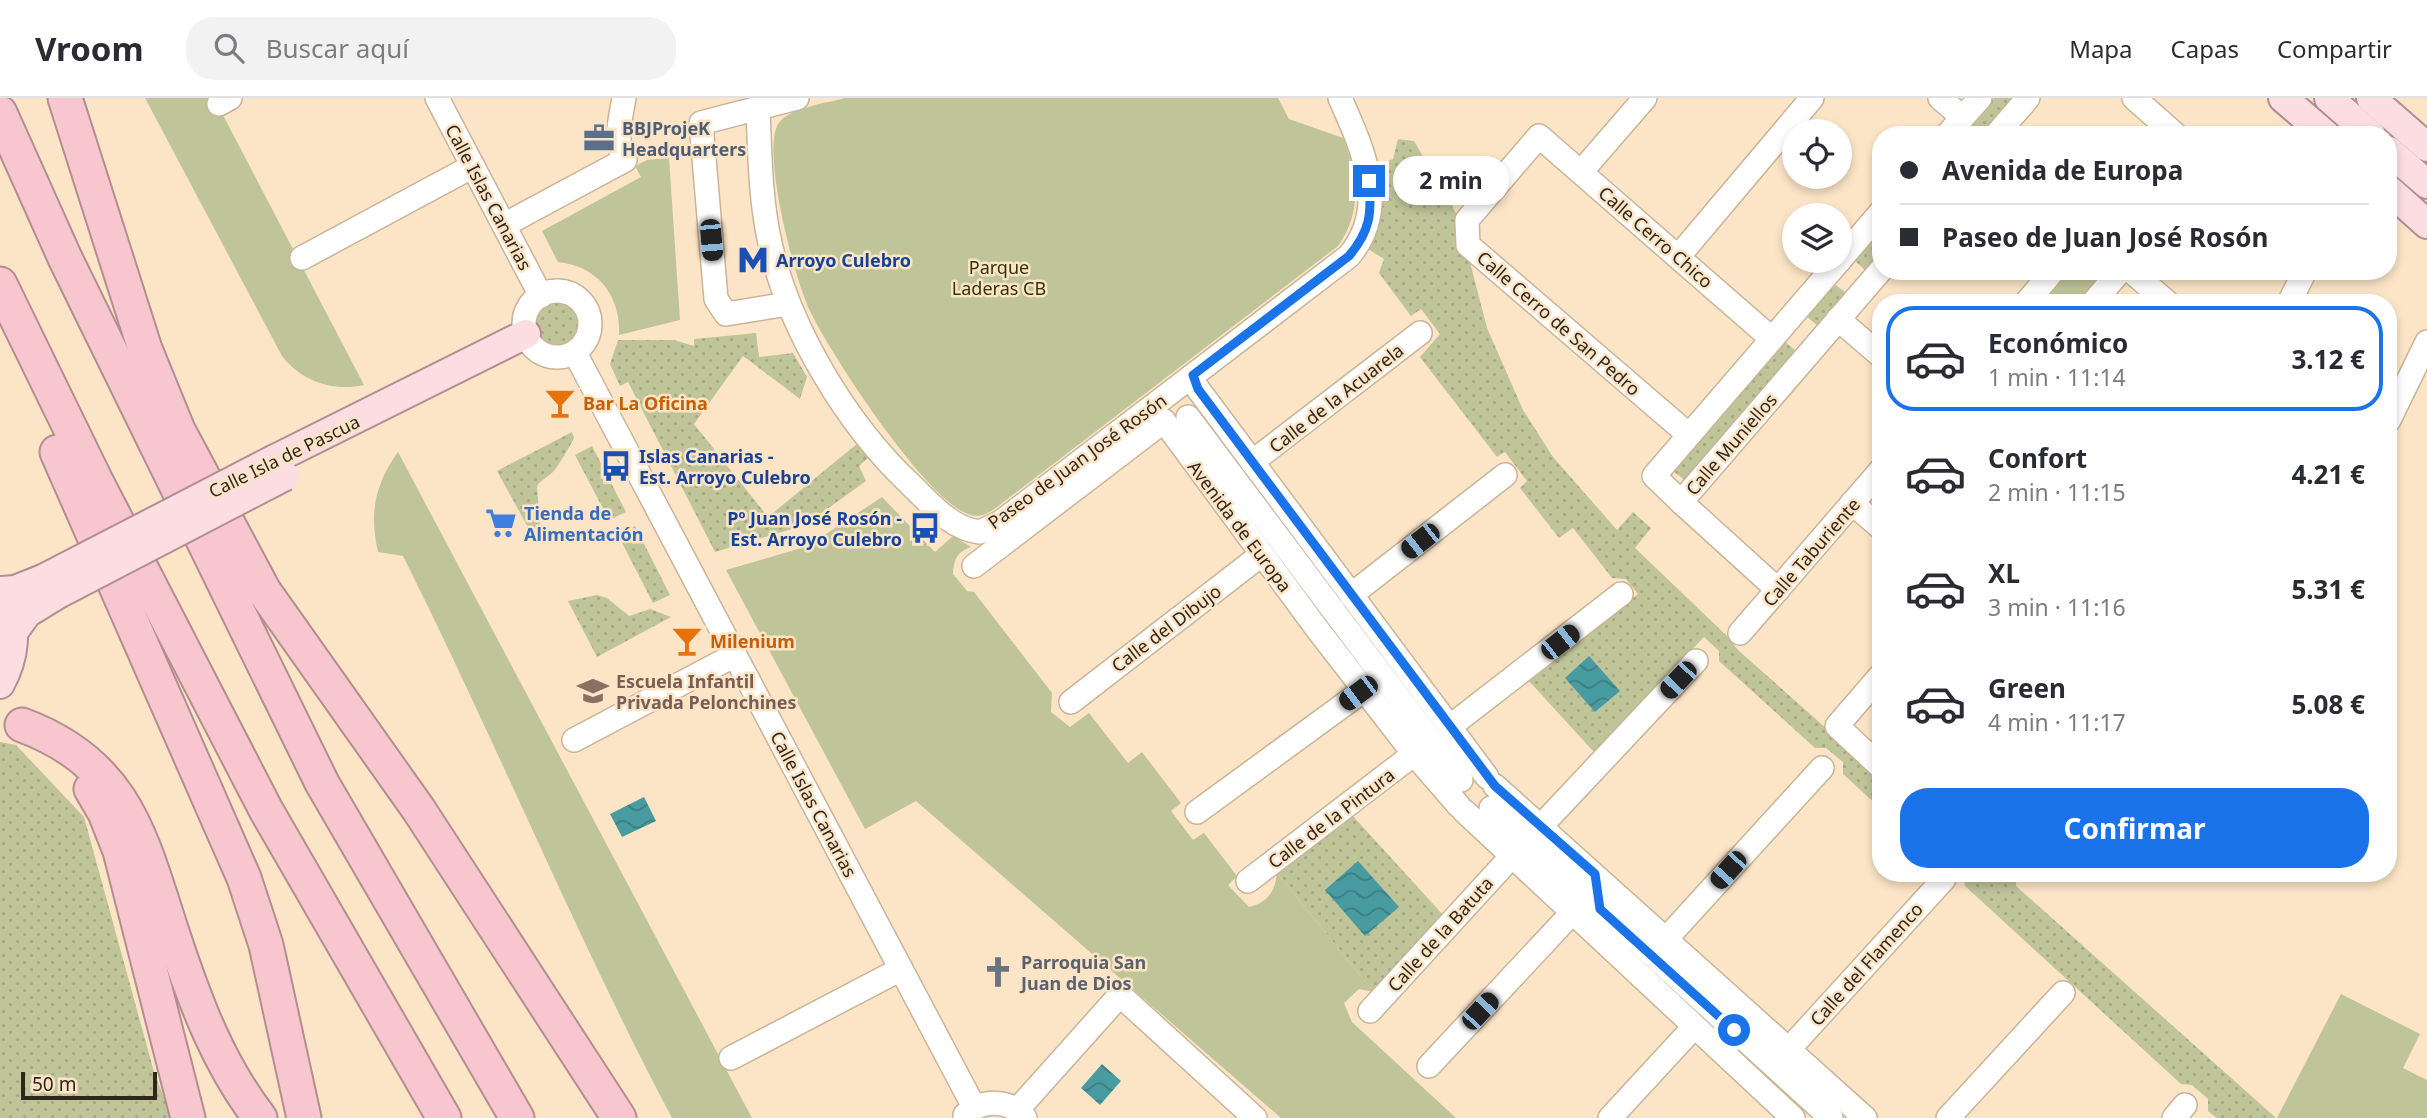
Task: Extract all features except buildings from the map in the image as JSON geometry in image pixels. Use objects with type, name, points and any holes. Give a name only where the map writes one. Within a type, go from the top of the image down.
[{"type":"highway","points":[[65,98],[145,348],[178,430],[264,591],[419,810],[620,1118]]},
{"type":"highway","points":[[0,113],[71,270],[321,783],[517,1118]]},
{"type":"highway","points":[[0,284],[96,481],[266,810],[444,1118]]},
{"type":"highway","points":[[0,325],[244,878],[266,945],[304,1118]]},
{"type":"highway","points":[[11,722],[88,783],[105,813],[120,851],[188,1118]]},
{"type":"highway","points":[[11,722],[55,737],[100,774],[126,807],[143,842],[211,1038],[240,1092],[260,1118]]},
{"type":"main road","points":[[2283,98],[2316,126]]},
{"type":"main road","points":[[2329,98],[2361,126]]},
{"type":"main road","points":[[2371,98],[2427,147]]},
{"type":"main road","points":[[2397,157],[2427,184]]},
{"type":"main road","points":[[2397,197],[2427,224]]},
{"type":"main road","name":"Calle Isla de Pascua","points":[[51,586],[529,340]]},
{"type":"main road","points":[[0,592],[51,586]]},
{"type":"main road","points":[[12,634],[51,586]]},
{"type":"main road","points":[[0,604],[10,622],[12,634],[9,667],[0,684]]},
{"type":"street","name":"Calle Islas Canarias","points":[[437,98],[541,296]]},
{"type":"street","points":[[504,225],[625,160],[618,147],[624,98]]},
{"type":"street","points":[[788,304],[726,314],[716,299],[701,123],[761,105],[797,98]]},
{"type":"street","name":"Paseo de Juan José Rosón","points":[[761,105],[761,181],[769,242],[788,304],[807,343],[848,409],[896,471],[955,525],[980,532],[1001,522],[1157,414],[1349,256],[1364,239],[1369,220],[1369,181],[1366,164],[1340,98]]},
{"type":"street","points":[[1581,172],[1645,98]]},
{"type":"street","points":[[1678,257],[1812,98]]},
{"type":"street","points":[[1940,98],[1955,126],[1979,98]]},
{"type":"street","points":[[2004,126],[2028,98]]},
{"type":"street","points":[[2134,98],[2166,126]]},
{"type":"street","name":"Calle Cerro Chico","points":[[1539,136],[1772,339]]},
{"type":"street","name":"Calle Cerro de San Pedro","points":[[1539,136],[1467,220],[1468,245],[1689,435]]},
{"type":"street","points":[[302,258],[473,166]]},
{"type":"street","name":"Calle Muniellos","points":[[1852,246],[1872,222]]},
{"type":"street","name":"Calle Muniellos","points":[[1829,273],[1654,476],[1681,502],[1872,280]]},
{"type":"street","points":[[2034,294],[2045,280]]},
{"type":"street","points":[[2101,294],[2112,280]]},
{"type":"street","points":[[2141,280],[2158,294]]},
{"type":"street","points":[[564,292],[575,296],[588,312],[589,332],[576,353],[553,357],[529,340],[527,313],[541,296],[564,292]]},
{"type":"street","points":[[1838,319],[1872,348]]},
{"type":"street","name":"Calle de la Acuarela","points":[[1252,462],[1420,333]]},
{"type":"street","points":[[2397,404],[2427,342]]},
{"type":"street","name":"Calle Islas Canarias","points":[[576,353],[901,969],[969,1113]]},
{"type":"street","points":[[980,532],[981,560],[1157,414],[1188,417],[1197,404],[1196,382]]},
{"type":"street","points":[[1196,382],[1394,654],[1452,725],[1491,790],[1600,909],[1790,1081],[1839,1112],[1865,1118]]},
{"type":"street","name":"Avenida de Europa","points":[[1157,414],[1364,690],[1462,809],[1793,1118]]},
{"type":"street","name":"Avenida de Europa","points":[[1188,417],[1461,780]]},
{"type":"street","points":[[1350,595],[1504,475]]},
{"type":"street","name":"Calle Taburiente","points":[[1741,633],[1872,481]]},
{"type":"street","points":[[1681,502],[1778,590]]},
{"type":"street","points":[[1853,503],[1872,520]]},
{"type":"street","name":"Avenida de Europa","points":[[1274,530],[1301,529]]},
{"type":"street","name":"Calle del Dibujo","points":[[1071,702],[1261,555]]},
{"type":"street","points":[[1452,725],[1621,594]]},
{"type":"street","points":[[1318,630],[1323,596]]},
{"type":"street","points":[[1389,681],[1394,654]]},
{"type":"street","points":[[574,740],[736,655]]},
{"type":"street","points":[[1542,825],[1696,661]]},
{"type":"street","points":[[1872,685],[1837,726],[1872,759]]},
{"type":"street","points":[[1198,812],[1364,690]]},
{"type":"street","name":"Calle de la Pintura","points":[[1248,881],[1414,754]]},
{"type":"street","points":[[1666,939],[1822,768]]},
{"type":"street","points":[[1491,790],[1477,815],[1462,809],[1455,795],[1461,780],[1472,774],[1542,825],[1729,998],[1789,1049],[1839,1112]]},
{"type":"street","name":"Calle de la Batuta","points":[[1370,1012],[1511,857]]},
{"type":"street","points":[[1595,874],[1600,909]]},
{"type":"street","name":"Calle del Flamenco","points":[[1789,1049],[1941,882]]},
{"type":"street","points":[[1429,1066],[1572,914]]},
{"type":"street","points":[[1639,945],[1644,979]]},
{"type":"street","points":[[731,1058],[901,969]]},
{"type":"street","points":[[1948,1118],[2063,993]]},
{"type":"street","points":[[969,1113],[991,1103],[1021,1114],[1120,995],[1250,1116]]},
{"type":"street","points":[[1696,996],[1729,998]]},
{"type":"street","points":[[1610,1118],[1694,1027]]},
{"type":"street","points":[[1754,1082],[1790,1081]]},
{"type":"green space","points":[[145,98],[214,98],[364,385],[341,387],[318,382],[298,372],[282,356]]},
{"type":"green space","name":"Parque Laderas CB","points":[[845,98],[1278,98],[1289,119],[1343,138],[1355,180],[1354,207],[1346,233],[1338,246],[993,510],[981,515],[971,515],[950,503],[928,482],[880,422],[820,330],[809,309],[796,271],[777,189],[774,142],[777,126],[781,120],[797,111]]},
{"type":"green space","points":[[1994,98],[2015,98],[1991,126],[1970,126]]},
{"type":"green space","points":[[1398,139],[1414,141],[1457,215],[1459,244],[1469,258],[1487,328],[1523,410],[1553,457],[1617,530],[1633,512],[1651,528],[1635,548],[1726,635],[1738,650],[1872,769],[1872,801],[1843,774],[1843,762],[1826,748],[1815,748],[1719,661],[1719,651],[1704,637],[1594,752],[1528,680],[1638,594],[1626,579],[1612,578],[1573,528],[1559,538],[1520,488],[1527,481],[1505,452],[1497,457],[1420,357],[1440,334],[1421,309],[1411,316],[1379,273],[1384,259],[1368,249],[1378,219],[1375,166],[1393,159]]},
{"type":"green space","points":[[669,158],[680,320],[619,335],[616,307],[604,285],[584,269],[558,262],[542,231],[641,177],[635,166],[647,160]]},
{"type":"green space","points":[[1872,239],[1872,264],[1866,271],[1854,260]]},
{"type":"green space","points":[[2054,280],[2103,280],[2092,294],[2043,294]]},
{"type":"green space","points":[[1833,283],[1846,293],[1818,326],[1806,316]]},
{"type":"green space","points":[[557,300],[573,307],[580,323],[573,339],[557,346],[541,339],[534,323],[541,307]]},
{"type":"green space","points":[[756,333],[759,357],[793,353],[807,377],[800,399],[743,356],[694,424],[768,517],[858,443],[869,457],[859,466],[866,481],[805,525],[715,552],[628,382],[620,386],[610,364],[618,340],[674,340],[694,346],[694,339]]},
{"type":"green space","points":[[1784,341],[1797,352],[1686,481],[1673,471]]},
{"type":"green space","points":[[572,432],[574,438],[558,465],[537,486],[540,524],[530,531],[497,471]]},
{"type":"green space","points":[[592,446],[626,512],[609,520],[575,455]]},
{"type":"green space","points":[[398,452],[752,1118],[672,1118],[602,979],[403,556],[378,552],[374,524],[376,499],[384,476]]},
{"type":"green space","points":[[882,497],[935,552],[953,536],[971,547],[957,557],[953,574],[967,591],[974,592],[1052,693],[1051,712],[1070,727],[1089,713],[1128,763],[1142,752],[1181,803],[1171,811],[1193,840],[1204,833],[1237,876],[1228,885],[1249,907],[1261,903],[1269,896],[1277,873],[1374,992],[1359,989],[1344,1003],[1352,1022],[1456,1118],[1281,1118],[916,801],[865,829],[726,570],[808,546]]},
{"type":"green space","points":[[635,526],[670,595],[653,603],[618,535]]},
{"type":"green space","points":[[597,595],[607,598],[629,616],[650,609],[671,617],[597,657],[568,601]]},
{"type":"green space","points":[[0,742],[16,745],[84,817],[154,1072],[172,1118],[0,1118]]},
{"type":"green space","points":[[1352,815],[1444,916],[1374,992],[1277,873]]},
{"type":"green space","points":[[1964,882],[2016,882],[2016,886],[2276,1118],[2217,1118],[2208,1111],[2208,1099],[2192,1085],[2181,1084],[1965,886]]},
{"type":"green space","points":[[2341,994],[2420,1034],[2403,1068],[2427,1080],[2427,1118],[2277,1118]]},
{"type":"water","points":[[1589,656],[1620,691],[1595,712],[1565,678]]},
{"type":"water","points":[[644,797],[656,821],[622,837],[610,814]]},
{"type":"water","points":[[1358,861],[1399,907],[1365,936],[1325,890]]},
{"type":"water","points":[[1102,1064],[1121,1081],[1100,1105],[1081,1088]]},
{"type":"place","name":"BBJProjeK Headquarters","points":[[599,138]]},
{"type":"place","name":"Arroyo Culebro","points":[[753,260]]},
{"type":"place","name":"Bar La Oficina","points":[[560,403]]},
{"type":"place","name":"Islas Canarias - Est. Arroyo Culebro","points":[[616,466]]},
{"type":"place","name":"Tienda de Alimentación","points":[[501,523]]},
{"type":"place","name":"Pº Juan José Rosón - Est. Arroyo Culebro","points":[[925,528]]},
{"type":"place","name":"Milenium","points":[[687,641]]},
{"type":"place","name":"Escuela Infantil Privada Pelonchines","points":[[593,691]]},
{"type":"place","name":"Parroquia San Juan de Dios","points":[[998,972]]},
{"type":"route","points":[[1369,181],[1369,220],[1364,239],[1349,256],[1193,375],[1198,389],[1394,654],[1452,725],[1495,786],[1595,874],[1600,909],[1734,1030]]}]
